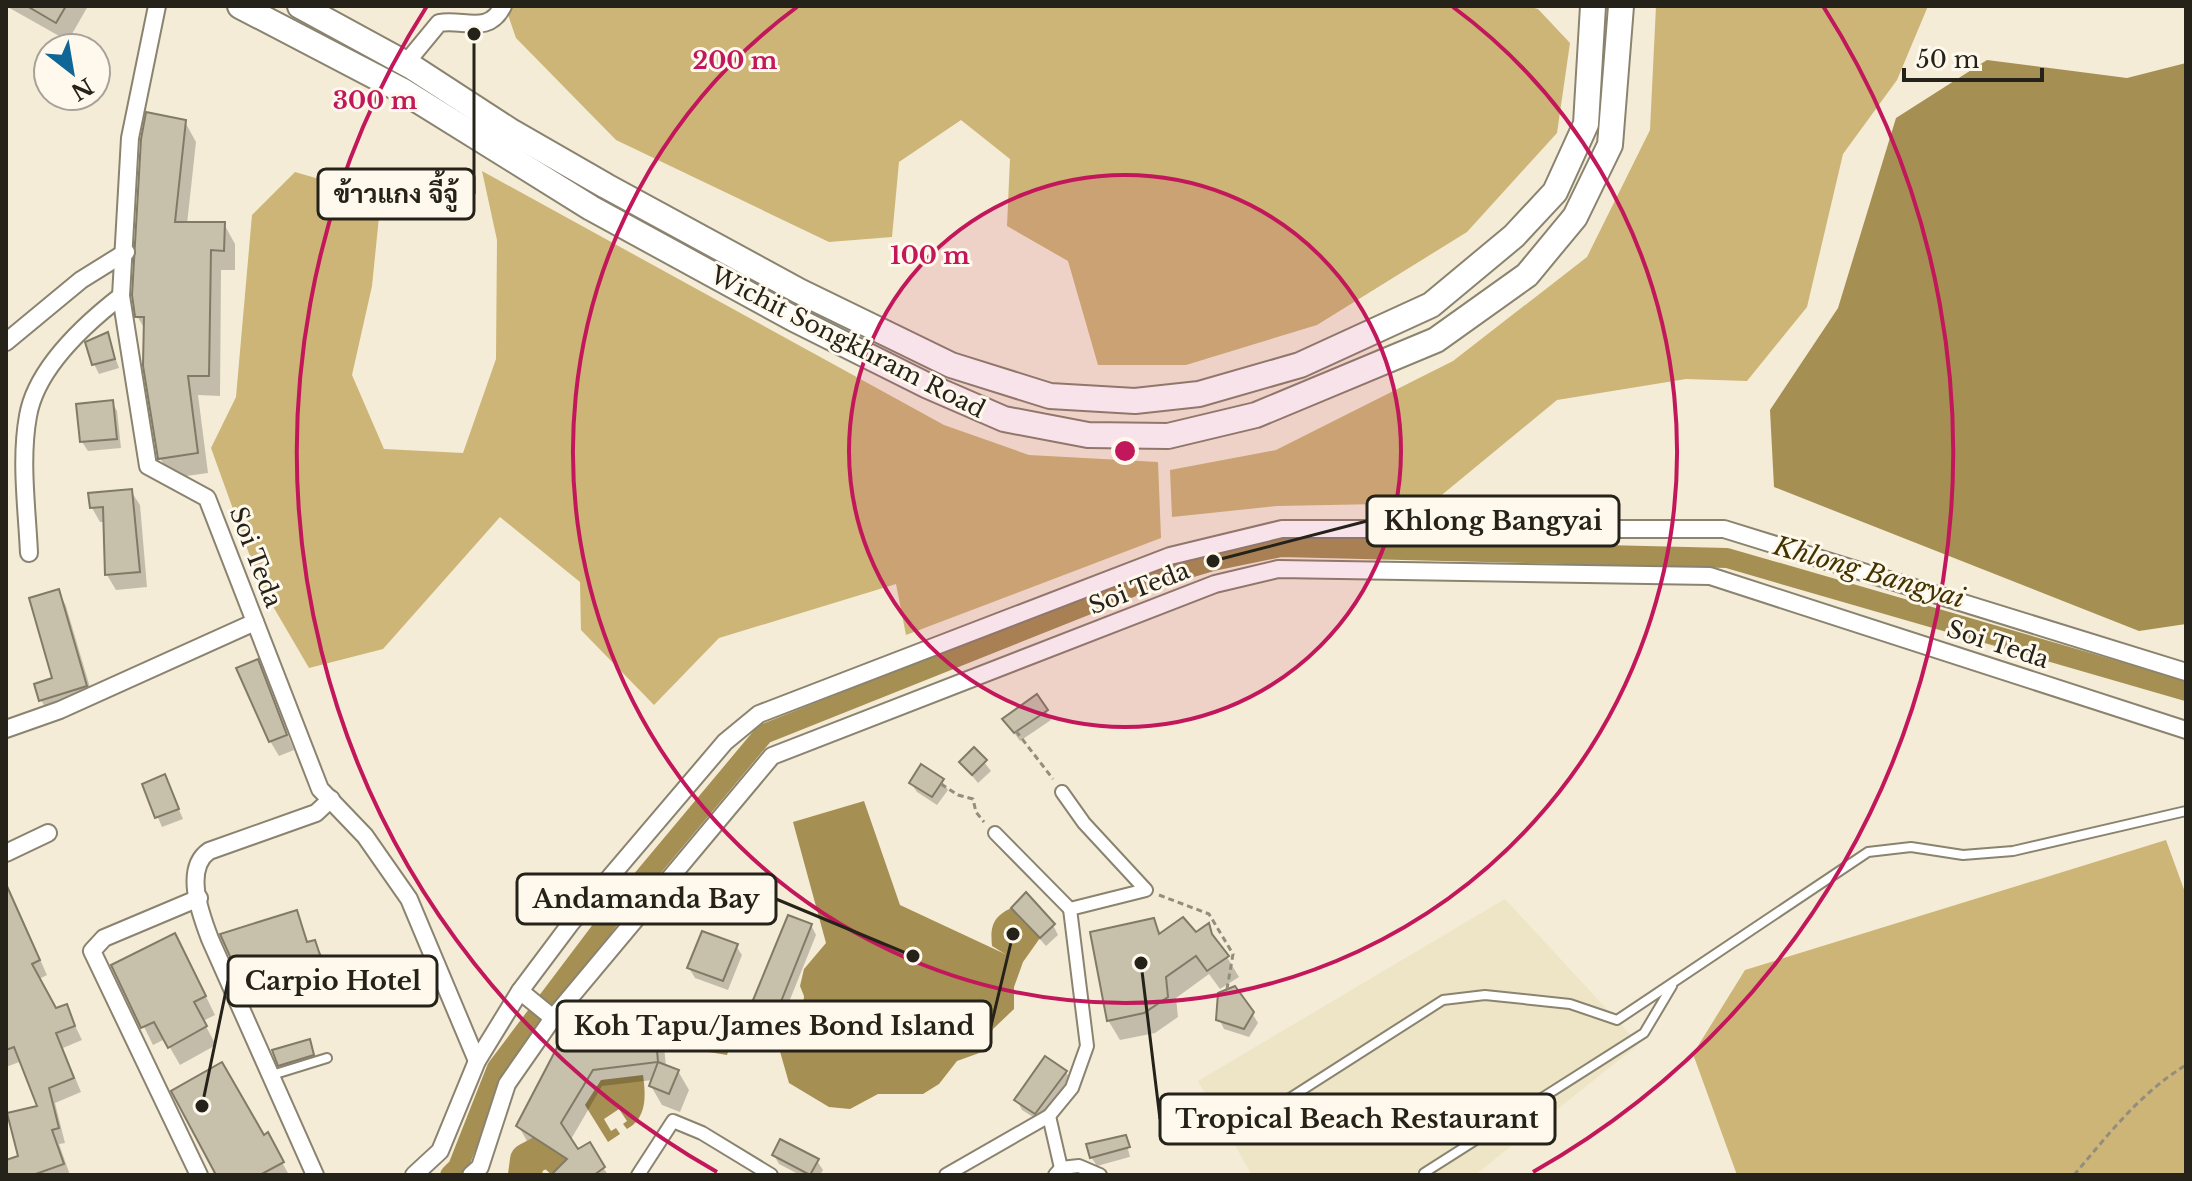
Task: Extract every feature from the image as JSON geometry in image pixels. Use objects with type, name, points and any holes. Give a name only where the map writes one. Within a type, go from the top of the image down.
[{"type":"main road","name":"Wichit Songkhram Road","points":[[240,6],[403,91],[591,208],[794,319],[928,386],[1004,419],[1088,435],[1168,436],[1256,415],[1436,340],[1527,275],[1575,217],[1610,145],[1621,6]]},
{"type":"main road","name":"Wichit Songkhram Road","points":[[306,8],[406,63],[512,132],[620,193],[799,291],[951,365],[1050,396],[1135,401],[1199,394],[1300,365],[1431,305],[1514,236],[1555,192],[1586,124],[1593,6]]},
{"type":"street","name":"Soi Teda","points":[[157,6],[130,138],[126,252],[121,296],[148,466],[207,498],[320,789],[365,836],[409,899],[477,1061]]},
{"type":"street","points":[[406,63],[439,23],[482,25],[493,19],[503,6]]},
{"type":"street","points":[[6,342],[81,280],[126,252]]},
{"type":"street","points":[[29,553],[25,443],[33,399],[61,355],[121,296]]},
{"type":"street","points":[[414,1175],[440,1151],[477,1061],[520,991],[571,923],[725,742],[759,714],[1170,556],[1282,529],[1724,529],[2186,672]]},
{"type":"street","name":"Soi Teda","points":[[471,1175],[480,1167],[507,1084],[553,1018],[772,756],[1215,584],[1278,569],[1710,576],[2186,730]]},
{"type":"street","points":[[6,729],[60,710],[255,622]]},
{"type":"street","points":[[1062,792],[1084,823],[1146,890],[1070,909]]},
{"type":"street","points":[[315,1175],[215,952],[199,898],[196,871],[204,854],[316,813],[331,799]]},
{"type":"street","points":[[6,853],[48,833]]},
{"type":"street","points":[[946,1175],[1049,1116],[1072,1088],[1087,1046],[1070,909],[995,833]]},
{"type":"street","points":[[199,898],[104,938],[92,951],[199,1175]]},
{"type":"street","points":[[520,991],[553,1018]]},
{"type":"street","points":[[1049,1116],[1058,1172],[1079,1166],[1100,1175]]},
{"type":"street","points":[[638,1174],[673,1121],[702,1133],[769,1175]]},
{"type":"lane","points":[[1268,1112],[1443,1000],[1485,995],[1570,1004],[1617,1020],[1868,852],[1911,847],[1963,855],[2013,851],[2186,811]]},
{"type":"lane","points":[[1424,1173],[1531,1109],[1644,1033],[1674,982]]},
{"type":"lane","points":[[272,1075],[327,1058]]},
{"type":"path","points":[[1016,731],[1062,792]]},
{"type":"path","points":[[941,784],[958,795],[973,799],[976,812],[995,833]]},
{"type":"path","points":[[1146,890],[1209,914],[1233,954],[1227,989]]},
{"type":"path","points":[[2074,1175],[2138,1102],[2163,1079],[2186,1065]]},
{"type":"shaded area","points":[[505,6],[1526,6],[1538,9],[1570,43],[1557,133],[1467,232],[1317,325],[1186,365],[1098,365],[1068,261],[1007,226],[1010,159],[961,120],[899,162],[892,237],[829,242],[616,140],[516,38]]},
{"type":"shaded area","points":[[1656,6],[1928,6],[1897,80],[1843,154],[1807,307],[1747,381],[1686,379],[1557,400],[1432,503],[1277,506],[1172,517],[1170,470],[1276,450],[1453,361],[1587,257],[1650,130]]},
{"type":"shaded area","points":[[1987,60],[2127,78],[2186,63],[2186,624],[2139,631],[1774,487],[1770,410],[1838,308],[1896,118]]},
{"type":"shaded area","points":[[482,171],[944,425],[1029,455],[1158,462],[1161,538],[906,635],[896,584],[719,638],[654,705],[581,630],[580,582],[500,517],[383,649],[309,668],[260,584],[211,448],[236,397],[252,215],[295,172],[381,197],[372,286],[352,375],[384,449],[463,453],[496,359],[497,240]]},
{"type":"shaded area","points":[[864,801],[900,905],[1005,954],[992,946],[992,933],[1000,915],[1011,908],[1040,938],[1023,962],[1014,987],[1014,1009],[993,1029],[982,1052],[957,1061],[939,1084],[923,1094],[878,1094],[850,1109],[829,1107],[789,1083],[779,1048],[782,1035],[803,1007],[804,996],[800,986],[804,969],[826,943],[793,822]]},
{"type":"shaded area","points":[[2166,840],[2186,895],[2186,1175],[1737,1175],[1693,1054],[1745,970]]},
{"type":"shaded area","points":[[1505,899],[1639,1044],[1475,1175],[1252,1175],[1198,1081]]},
{"type":"shaded area","points":[[703,1007],[706,1027],[721,1027],[728,1007],[742,1013],[727,1055],[678,1047],[676,1009]]},
{"type":"shaded area","points":[[643,1075],[645,1098],[642,1113],[627,1129],[623,1124],[627,1121],[619,1109],[604,1119],[611,1131],[616,1128],[620,1134],[608,1142],[585,1105],[601,1080]]},
{"type":"building","points":[[27,6],[66,6],[56,23]]},
{"type":"building","points":[[146,112],[186,120],[175,222],[225,222],[224,251],[211,250],[209,376],[188,376],[198,453],[158,459],[143,366],[144,317],[135,317],[132,295],[141,139]]},
{"type":"building","points":[[108,332],[115,359],[92,365],[85,342]]},
{"type":"building","points":[[113,400],[117,439],[80,442],[76,404]]},
{"type":"building","points":[[132,489],[140,572],[105,575],[103,507],[90,508],[88,493]]},
{"type":"building","points":[[59,589],[87,686],[39,701],[34,684],[52,678],[29,598]]},
{"type":"building","points":[[258,659],[287,735],[269,742],[236,668]]},
{"type":"building","points":[[1037,694],[1048,710],[1014,733],[1002,719]]},
{"type":"building","points":[[974,747],[987,760],[972,775],[959,762]]},
{"type":"building","points":[[921,764],[944,779],[932,797],[909,783]]},
{"type":"building","points":[[165,774],[179,809],[155,818],[142,784]]},
{"type":"building","points":[[6,884],[40,960],[32,964],[56,1008],[67,1004],[75,1026],[56,1033],[74,1078],[49,1088],[59,1128],[52,1130],[64,1164],[33,1175],[6,1175],[6,1160],[18,1156],[7,1113],[37,1106],[14,1047],[6,1050]]},
{"type":"building","points":[[1026,892],[1055,924],[1040,938],[1011,908]]},
{"type":"building","points":[[297,910],[307,942],[315,940],[323,964],[245,990],[220,934]]},
{"type":"building","points":[[788,915],[812,924],[776,1014],[751,1005]]},
{"type":"building","points":[[1183,917],[1196,932],[1209,923],[1212,934],[1229,956],[1207,971],[1196,956],[1166,977],[1168,997],[1144,1013],[1107,1021],[1090,932],[1154,918],[1159,934]]},
{"type":"building","points":[[702,931],[738,944],[723,981],[687,968]]},
{"type":"building","points":[[175,933],[206,996],[194,1002],[207,1026],[168,1048],[154,1022],[141,1028],[111,965]]},
{"type":"building","points":[[1235,986],[1254,1012],[1244,1029],[1216,1020],[1218,993]]},
{"type":"building","points":[[655,1027],[658,1062],[593,1070],[561,1123],[578,1149],[590,1142],[605,1167],[594,1175],[551,1175],[567,1159],[516,1126],[562,1038]]},
{"type":"building","points":[[310,1039],[314,1055],[278,1066],[272,1050]]},
{"type":"building","points":[[1045,1056],[1067,1071],[1035,1114],[1014,1100]]},
{"type":"building","points":[[222,1062],[264,1135],[268,1132],[284,1162],[260,1175],[216,1175],[171,1091]]},
{"type":"building","points":[[658,1062],[679,1070],[669,1094],[649,1086]]},
{"type":"building","points":[[1126,1135],[1130,1147],[1090,1158],[1086,1144]]},
{"type":"building","points":[[780,1139],[819,1159],[810,1175],[772,1155]]},
{"type":"waterway","name":"Khlong Bangyai","points":[[450,1175],[458,1167],[497,1068],[611,917],[764,734],[1152,579],[1213,561],[1281,547],[1727,558],[2186,691]]},
{"type":"waterway","points":[[525,1175],[527,1160],[544,1151],[553,1153],[571,1170]]},
{"type":"place","name":"ข้าวแกง จี้จู้","points":[[474,34]]},
{"type":"place","name":"Khlong Bangyai","points":[[1213,561]]},
{"type":"place","name":"Koh Tapu/James Bond Island","points":[[1013,934]]},
{"type":"place","name":"Andamanda Bay","points":[[913,956]]},
{"type":"place","name":"Tropical Beach Restaurant","points":[[1141,963]]},
{"type":"place","name":"Carpio Hotel","points":[[202,1106]]}]
